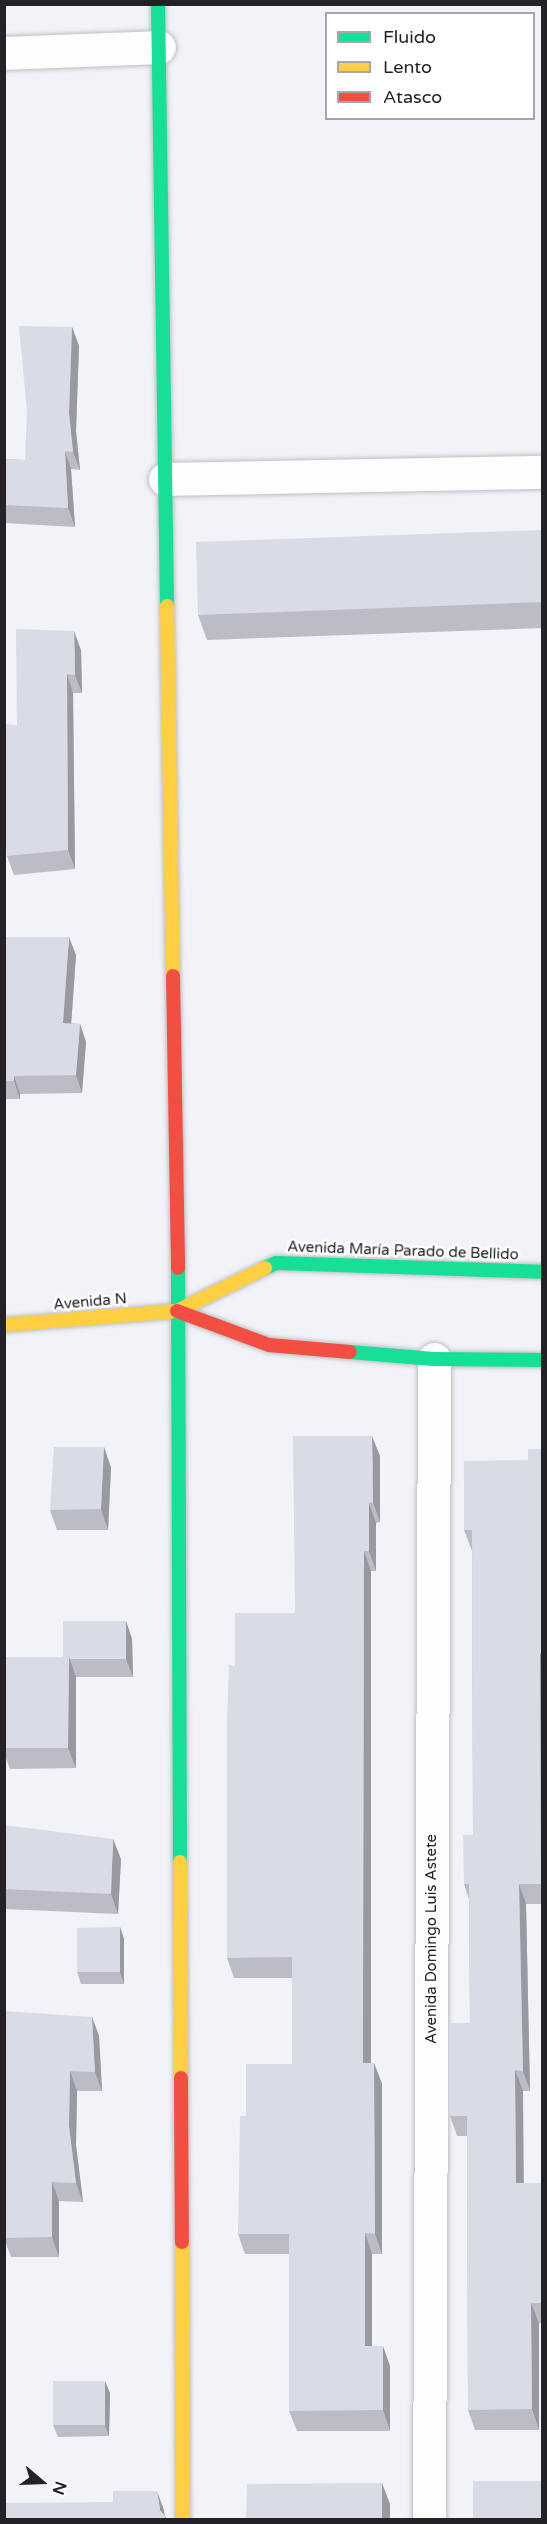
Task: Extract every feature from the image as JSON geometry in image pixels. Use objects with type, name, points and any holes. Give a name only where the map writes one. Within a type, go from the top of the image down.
[{"type":"street","points":[[158,4],[177,1311],[183,2520]]},
{"type":"street","points":[[4,53],[159,47]]},
{"type":"street","points":[[165,479],[543,472]]},
{"type":"street","name":"Avenida María Parado de Bellido","points":[[177,1311],[276,1263],[543,1272]]},
{"type":"street","points":[[177,1311],[270,1345],[434,1359],[543,1360]]},
{"type":"street","name":"Avenida N","points":[[4,1325],[177,1311]]},
{"type":"street","name":"Avenida Domingo Luis Astete","points":[[429,2520],[434,1359]]},
{"type":"building","points":[[19,326],[72,327],[69,413],[73,452],[65,451],[68,508],[4,505],[4,459],[25,460],[27,412]]},
{"type":"building","points":[[541,530],[543,602],[198,615],[196,542]]},
{"type":"building","points":[[16,629],[74,631],[75,675],[67,674],[68,850],[7,856],[4,830],[4,724],[17,725]]},
{"type":"building","points":[[4,937],[69,937],[63,1023],[80,1024],[76,1075],[14,1076],[14,1081],[4,1081]]},
{"type":"building","points":[[293,1436],[372,1436],[373,1502],[369,1503],[369,1551],[364,1551],[363,2063],[374,2063],[375,2234],[365,2233],[365,2346],[383,2346],[383,2410],[289,2411],[289,2234],[238,2234],[240,2116],[246,2116],[246,2064],[292,2064],[292,1957],[227,1958],[229,1665],[235,1666],[235,1613],[295,1613]]},
{"type":"building","points":[[54,1447],[104,1447],[101,1509],[50,1510]]},
{"type":"building","points":[[528,1449],[543,1449],[543,1653],[540,1653],[541,1884],[519,1884],[523,2071],[515,2070],[516,2183],[543,2183],[541,2303],[531,2303],[532,2409],[468,2410],[467,2116],[450,2116],[450,2023],[470,2023],[469,1884],[464,1884],[463,1835],[473,1835],[472,1530],[464,1530],[464,1461],[528,1460]]},
{"type":"building","points":[[63,1621],[126,1621],[126,1659],[63,1657]]},
{"type":"building","points":[[4,1657],[69,1657],[68,1748],[4,1748]]},
{"type":"building","points":[[4,1825],[113,1839],[111,1894],[4,1889]]},
{"type":"building","points":[[120,1927],[120,1972],[77,1972],[77,1928]]},
{"type":"building","points":[[4,2011],[92,2017],[95,2072],[70,2071],[69,2126],[76,2183],[52,2182],[52,2237],[4,2238]]},
{"type":"building","points":[[53,2381],[105,2381],[105,2425],[53,2425]]},
{"type":"building","points":[[473,2481],[543,2481],[543,2520],[473,2520]]},
{"type":"building","points":[[382,2483],[382,2520],[246,2520],[247,2484]]},
{"type":"building","points":[[113,2491],[157,2491],[160,2510],[165,2520],[4,2520],[4,2503],[113,2502]]},
{"type":"traffic: fast","points":[[158,4],[167,606]]},
{"type":"traffic: fast","points":[[265,1268],[276,1263],[542,1272]]},
{"type":"traffic: fast","points":[[178,1268],[180,1862]]},
{"type":"traffic: fast","points":[[350,1352],[434,1359],[542,1360]]},
{"type":"traffic: slow","points":[[167,606],[173,976]]},
{"type":"traffic: slow","points":[[4,1325],[177,1311],[265,1268]]},
{"type":"traffic: slow","points":[[180,1862],[181,2078]]},
{"type":"traffic: slow","points":[[182,2242],[183,2520]]},
{"type":"traffic: jam","points":[[173,976],[178,1268]]},
{"type":"traffic: jam","points":[[177,1311],[269,1345],[350,1352]]},
{"type":"traffic: jam","points":[[181,2078],[182,2242]]}]
